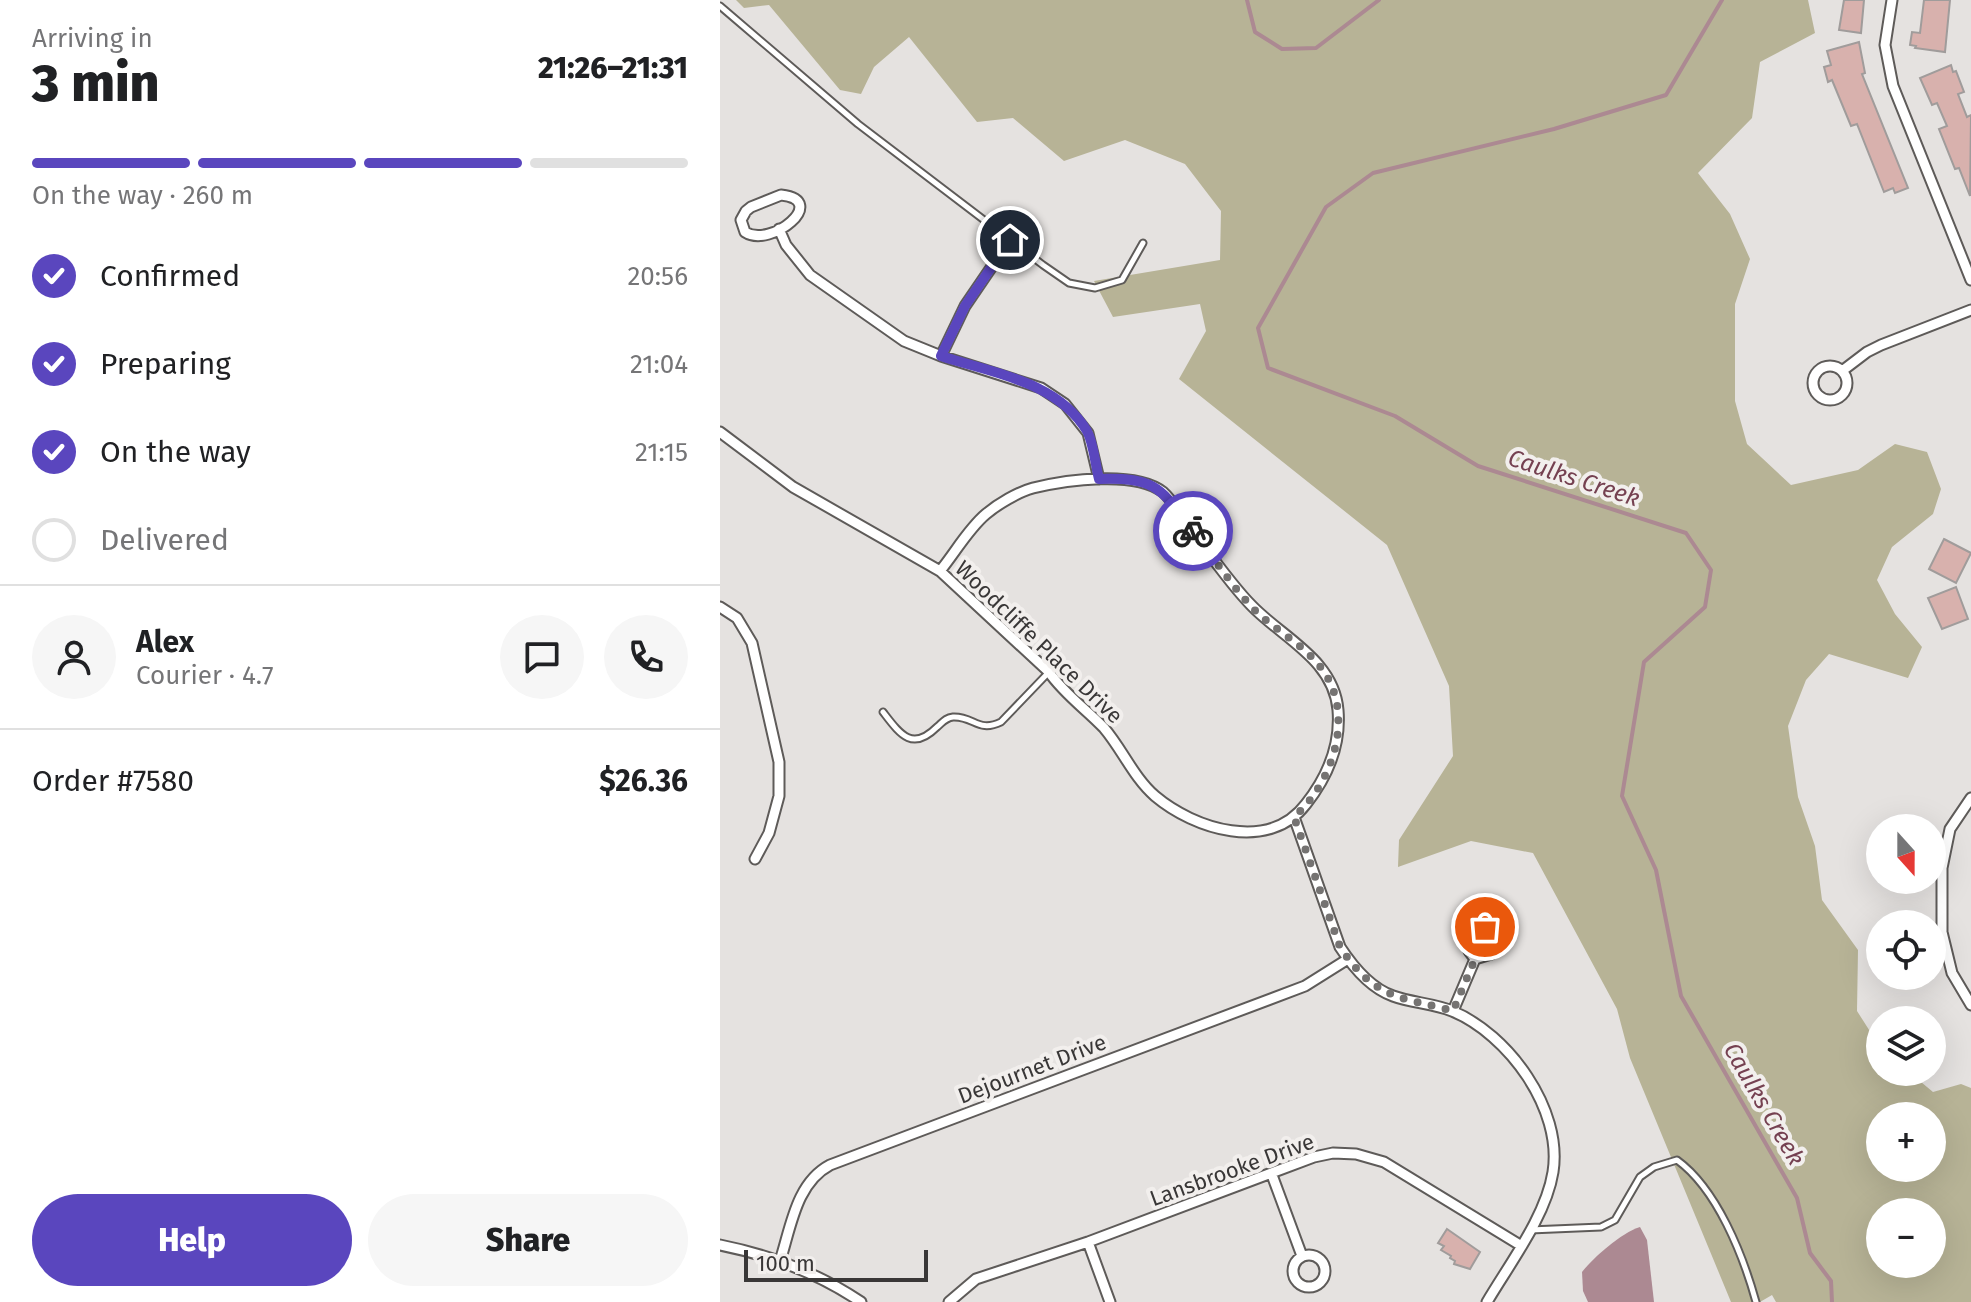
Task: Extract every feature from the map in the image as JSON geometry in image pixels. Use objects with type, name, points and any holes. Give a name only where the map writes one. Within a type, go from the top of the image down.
[{"type":"street","points":[[1892,0],[1885,45],[1893,86],[1971,280]]},
{"type":"street","points":[[781,195],[791,196],[798,204],[799,214],[793,223],[779,229],[754,237],[745,232],[741,220],[751,207],[781,195]]},
{"type":"street","points":[[779,229],[786,245],[810,275],[904,341],[1041,388],[1065,404],[1088,433],[1099,479]]},
{"type":"street","points":[[941,356],[965,306],[1010,240]]},
{"type":"street","points":[[1842,371],[1881,345],[1971,310]]},
{"type":"street","name":"Woodcliffe Place Drive","points":[[720,432],[793,487],[940,571],[1094,717],[1153,794],[1175,809],[1201,824],[1231,831],[1253,832],[1294,817]]},
{"type":"street","points":[[940,571],[984,516],[1004,502],[1031,489],[1124,478],[1161,491],[1248,603],[1320,666],[1335,693],[1338,709],[1333,758],[1326,777],[1294,817],[1340,947],[1373,986],[1393,996],[1453,1011],[1483,1028],[1523,1070],[1536,1091],[1548,1121],[1554,1145],[1553,1171],[1541,1211],[1487,1302]]},
{"type":"street","points":[[720,607],[737,618],[752,643],[779,762],[779,796],[769,833],[755,859]]},
{"type":"street","points":[[1971,798],[1950,829],[1942,868],[1942,932],[1952,973],[1971,1005]]},
{"type":"street","name":"Dejournet Drive","points":[[780,1261],[803,1191],[810,1178],[830,1165],[1305,986],[1348,959]]},
{"type":"street","points":[[1453,1011],[1475,959]]},
{"type":"street","name":"Lansbrooke Drive","points":[[949,1302],[976,1279],[1088,1242],[1314,1157],[1333,1153],[1356,1154],[1384,1162],[1520,1245]]},
{"type":"street","points":[[1272,1175],[1302,1256]]},
{"type":"street","points":[[1088,1242],[1110,1302]]},
{"type":"street","points":[[720,1245],[780,1261],[826,1281],[861,1302]]},
{"type":"lane","points":[[720,6],[858,124],[1069,283],[1095,288],[1122,280],[1143,243]]},
{"type":"lane","points":[[883,712],[900,734],[913,740],[927,737],[946,719],[957,717],[982,727],[993,726],[1001,722],[1049,672]]},
{"type":"lane","points":[[1529,1230],[1601,1227],[1615,1220],[1640,1177],[1654,1167],[1677,1160],[1695,1173],[1719,1209],[1756,1302]]},
{"type":"shaded area","points":[[736,0],[1808,0],[1815,33],[1760,62],[1752,118],[1698,173],[1730,214],[1750,259],[1735,304],[1735,401],[1747,444],[1791,485],[1858,470],[1895,444],[1927,452],[1941,489],[1933,514],[1892,547],[1877,580],[1895,614],[1922,647],[1908,678],[1829,654],[1806,680],[1788,726],[1798,797],[1815,846],[1822,900],[1858,950],[1857,1011],[1866,1025],[1866,1086],[1926,1086],[1933,1092],[1961,1084],[1971,1088],[1971,1302],[1776,1302],[1772,1295],[1760,1302],[1731,1302],[1630,1058],[1617,1009],[1533,853],[1471,841],[1398,867],[1399,840],[1453,756],[1449,686],[1387,545],[1179,379],[1206,331],[1200,304],[1113,317],[1094,281],[1220,260],[1221,211],[1185,164],[1125,140],[1064,161],[1013,118],[977,122],[909,37],[874,67],[861,94],[840,90],[769,5],[744,8]]},
{"type":"shaded area","points":[[1640,1227],[1647,1240],[1654,1302],[1588,1302],[1583,1291],[1582,1272],[1608,1246]]},
{"type":"building","points":[[1844,0],[1864,0],[1861,33],[1839,30]]},
{"type":"building","points":[[1924,0],[1950,0],[1945,52],[1910,45],[1912,32],[1920,33]]},
{"type":"building","points":[[1859,42],[1865,73],[1862,74],[1908,188],[1895,193],[1893,188],[1884,192],[1857,124],[1851,126],[1832,80],[1828,82],[1824,67],[1831,65],[1827,51]]},
{"type":"building","points":[[1951,65],[1964,92],[1958,94],[1967,117],[1971,115],[1970,196],[1939,129],[1947,126],[1937,103],[1932,105],[1920,78]]},
{"type":"building","points":[[1944,539],[1971,553],[1956,583],[1929,569]]},
{"type":"building","points":[[1956,587],[1968,619],[1942,629],[1928,598]]},
{"type":"building","points":[[1447,1229],[1480,1252],[1470,1269],[1454,1264],[1451,1256],[1441,1250],[1444,1246],[1438,1243]]},
{"type":"waterway","name":"Caulks Creek","points":[[1247,0],[1255,32],[1282,49],[1316,48],[1379,0]]},
{"type":"waterway","name":"Caulks Creek","points":[[1722,0],[1666,95],[1554,129],[1373,173],[1326,207],[1258,328],[1268,368],[1395,416],[1478,466],[1686,533],[1711,570],[1705,607],[1644,662],[1622,796],[1656,870],[1681,996],[1797,1198],[1810,1253],[1831,1281],[1832,1302]]},
{"type":"way so far","points":[[1193,531],[1248,603],[1320,666],[1335,693],[1338,726],[1333,758],[1326,777],[1294,817],[1340,947],[1348,959],[1373,986],[1393,996],[1453,1011],[1475,959],[1469,951],[1467,938],[1475,928],[1485,927]]},
{"type":"route","points":[[1010,240],[965,306],[941,356],[1041,388],[1065,404],[1088,433],[1099,479],[1124,478],[1161,491],[1193,531]]}]
